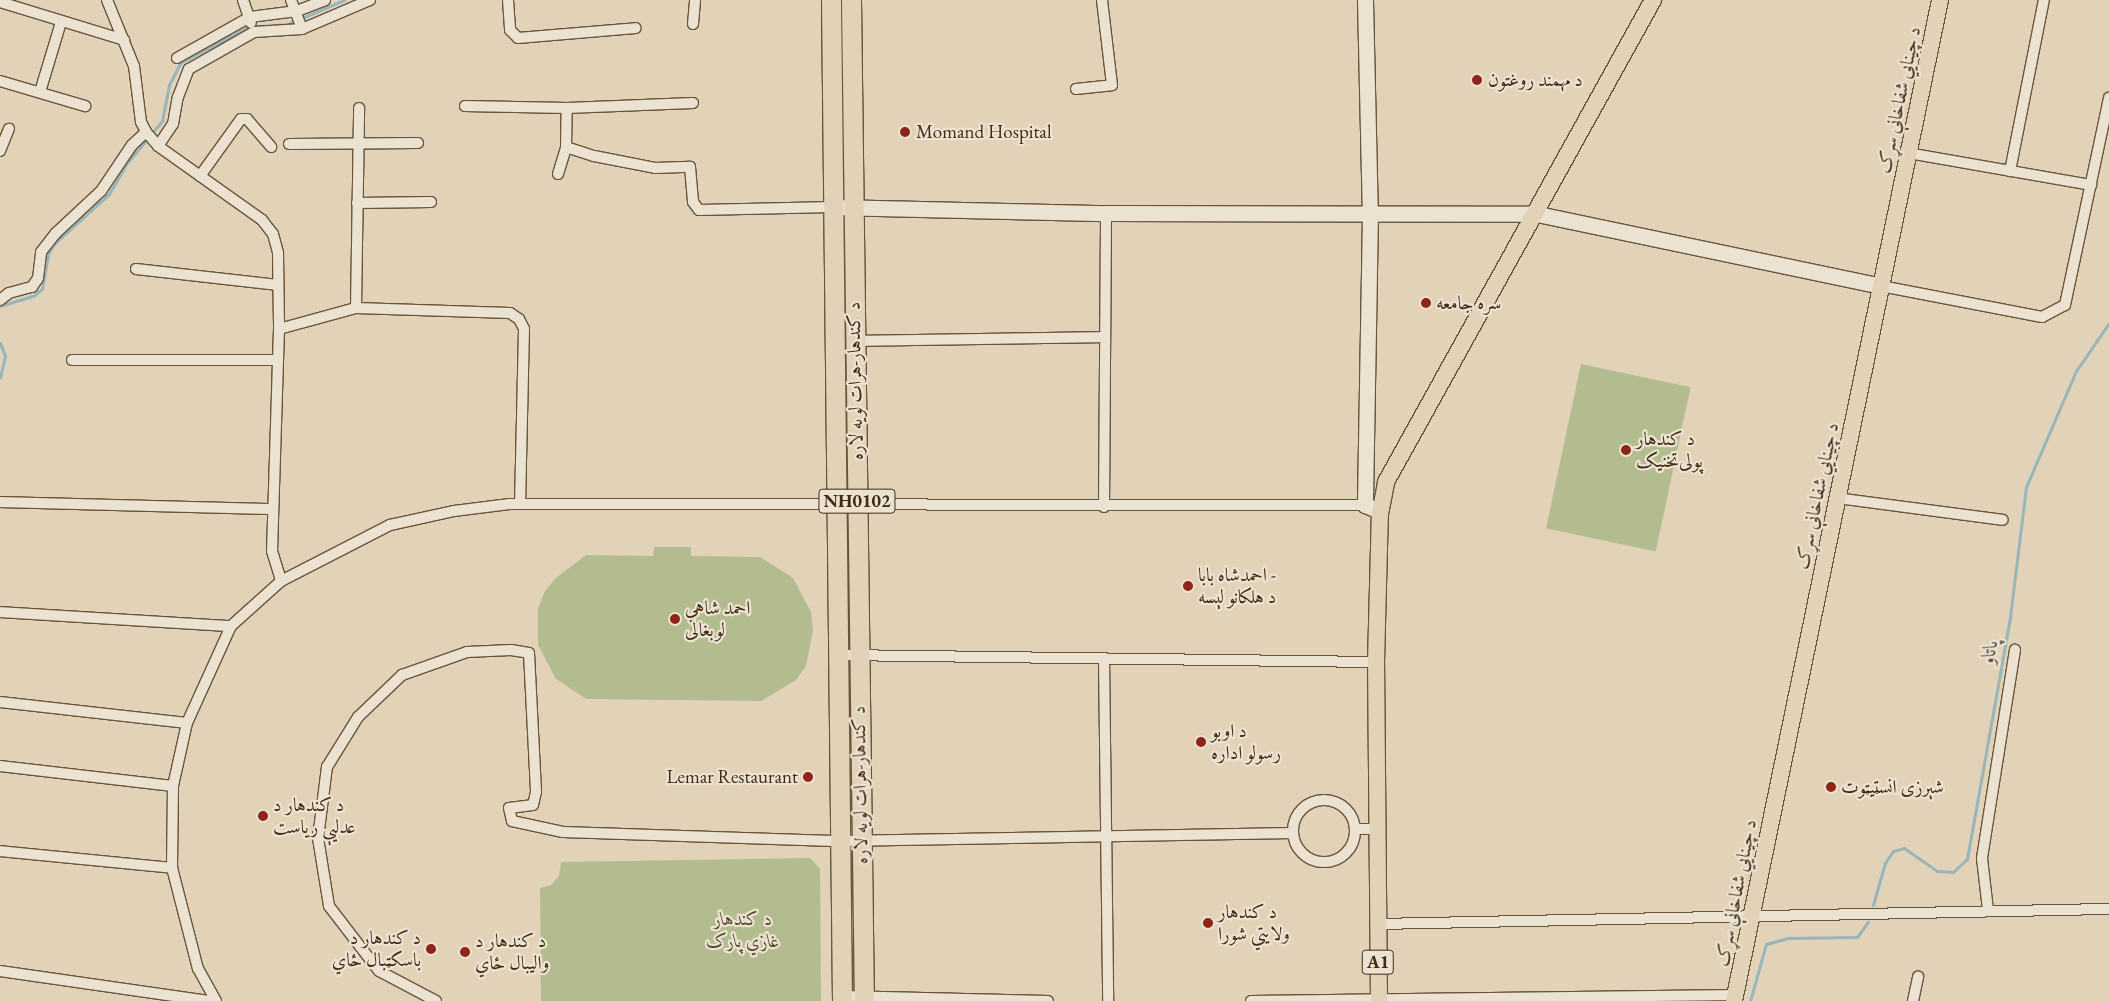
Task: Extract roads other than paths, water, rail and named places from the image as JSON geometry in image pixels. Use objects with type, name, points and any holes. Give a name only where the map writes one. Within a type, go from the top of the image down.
[{"type":"highway","name":"د کندهار-هرات لويه لاره","points":[[831,0],[842,998]]},
{"type":"highway","name":"د کندهار-هرات لويه لاره","points":[[851,0],[864,998]]},
{"type":"main road","points":[[1378,924],[1376,662],[1380,511],[1386,482],[1537,214],[1653,0]]},
{"type":"main road","name":"د چينايي شفاخانې سړک","points":[[1735,998],[1940,0]]},
{"type":"main road","name":"A1","points":[[1378,924],[1379,1000]]},
{"type":"street","points":[[107,0],[134,66],[141,122],[146,133],[156,144],[262,220],[273,234],[278,253],[279,330],[276,360],[272,551],[281,581]]},
{"type":"street","points":[[244,0],[254,32]]},
{"type":"street","points":[[291,0],[297,11],[302,29]]},
{"type":"street","points":[[177,58],[250,17],[297,11],[326,0]]},
{"type":"street","points":[[156,144],[174,124],[178,97],[189,69],[254,32],[302,29],[370,0]]},
{"type":"street","points":[[508,0],[510,30],[518,38],[636,28]]},
{"type":"street","points":[[693,24],[695,0]]},
{"type":"street","points":[[1076,89],[1112,85],[1102,0]]},
{"type":"street","points":[[1365,0],[1370,214],[1365,505]]},
{"type":"street","points":[[2010,171],[2044,0]]},
{"type":"street","points":[[0,2],[124,40]]},
{"type":"street","points":[[40,92],[61,22]]},
{"type":"street","points":[[0,81],[85,106]]},
{"type":"street","points":[[566,147],[594,156],[655,168],[690,167],[693,202],[699,210],[853,206],[1106,213],[1537,214],[1881,286],[2042,317],[2065,305],[2109,98]]},
{"type":"street","points":[[465,106],[567,108],[693,103]]},
{"type":"street","points":[[356,308],[358,108]]},
{"type":"street","points":[[558,174],[566,147],[567,108]]},
{"type":"street","points":[[200,176],[240,119],[247,119],[271,147]]},
{"type":"street","points":[[0,150],[9,129]]},
{"type":"street","points":[[0,300],[9,293],[32,287],[38,278],[41,252],[56,234],[101,191],[132,145],[146,133]]},
{"type":"street","points":[[289,144],[358,145],[418,143]]},
{"type":"street","points":[[1908,153],[2091,185]]},
{"type":"street","points":[[357,203],[431,202]]},
{"type":"street","points":[[1104,507],[1106,213]]},
{"type":"street","points":[[136,269],[278,285]]},
{"type":"street","points":[[0,287],[9,293]]},
{"type":"street","points":[[279,330],[356,308],[510,313],[519,319],[524,329],[520,504]]},
{"type":"street","points":[[855,341],[1105,337]]},
{"type":"street","points":[[72,360],[276,360]]},
{"type":"street","points":[[1837,498],[2004,520]]},
{"type":"street","points":[[0,502],[272,509]]},
{"type":"street","points":[[216,1001],[198,969],[172,868],[173,786],[187,723],[231,626],[281,581],[390,525],[454,511],[520,504],[857,504],[1104,507],[1365,505],[1380,511]]},
{"type":"street","points":[[0,612],[231,626]]},
{"type":"street","points":[[436,1001],[379,971],[329,906],[318,838],[326,767],[358,717],[402,675],[467,652],[512,650],[529,652],[536,792],[533,806],[509,808],[512,821],[563,832],[841,841],[1292,833]]},
{"type":"street","points":[[1988,910],[1982,858],[2015,650]]},
{"type":"street","points":[[839,655],[1376,662]]},
{"type":"street","points":[[1104,658],[1108,1001]]},
{"type":"street","points":[[0,702],[187,723]]},
{"type":"street","points":[[0,766],[173,786]]},
{"type":"street","points":[[1322,799],[1341,804],[1354,820],[1356,829],[1350,850],[1331,862],[1320,863],[1301,853],[1292,833],[1298,814],[1313,801],[1322,799]]},
{"type":"street","points":[[1356,829],[1377,829]]},
{"type":"street","points":[[0,851],[172,868]]},
{"type":"street","points":[[1378,924],[1751,918],[1988,910],[2109,909]]},
{"type":"street","points":[[0,971],[207,1001]]},
{"type":"street","points":[[1913,1001],[1918,977]]},
{"type":"street","points":[[842,998],[1048,1001]]},
{"type":"street","points":[[1251,1001],[1735,998]]},
{"type":"waterway","points":[[0,306],[33,296],[42,289],[48,254],[54,244],[109,194],[127,163],[162,121],[169,85],[180,63],[248,27],[288,24],[344,0]]},
{"type":"waterway","name":"پاتاو","points":[[1873,905],[1885,863],[1893,851],[1904,848],[1937,871],[1953,872],[1967,859],[2010,617],[2026,487],[2076,371],[2109,323]]},
{"type":"waterway","points":[[0,343],[5,356],[0,377]]},
{"type":"waterway","name":"پاتاو","points":[[1750,1001],[1766,944],[1789,938],[1857,937],[1868,922]]},
{"type":"place","name":"د مهمند روغتون","points":[[1477,80]]},
{"type":"place","name":"Momand Hospital","points":[[905,132]]},
{"type":"place","name":"سره جامعه","points":[[1426,303]]},
{"type":"place","name":"د کندهار پولی‌تخنیک","points":[[1626,450]]},
{"type":"place","name":"احمدشاه بابا - د هلکانو لېسه","points":[[1188,586]]},
{"type":"place","name":"احمد شاهي لوبغالی","points":[[675,619]]},
{"type":"place","name":"د اوبو رسولو اداره","points":[[1201,742]]},
{"type":"place","name":"Lemar Restaurant","points":[[808,777]]},
{"type":"place","name":"شېرزی انسټيټوت","points":[[1831,787]]},
{"type":"place","name":"د کندهار د عدلیې رياست","points":[[263,816]]},
{"type":"place","name":"د کندهار ولايتي شورا","points":[[1208,923]]},
{"type":"place","name":"د کندهار د باسکټبال ځاي","points":[[431,949]]},
{"type":"place","name":"د کندهار د واليبال ځاي","points":[[465,952]]},
{"type":"park label","name":"د کندهار غازي پارک","points":[[743,930]]}]
